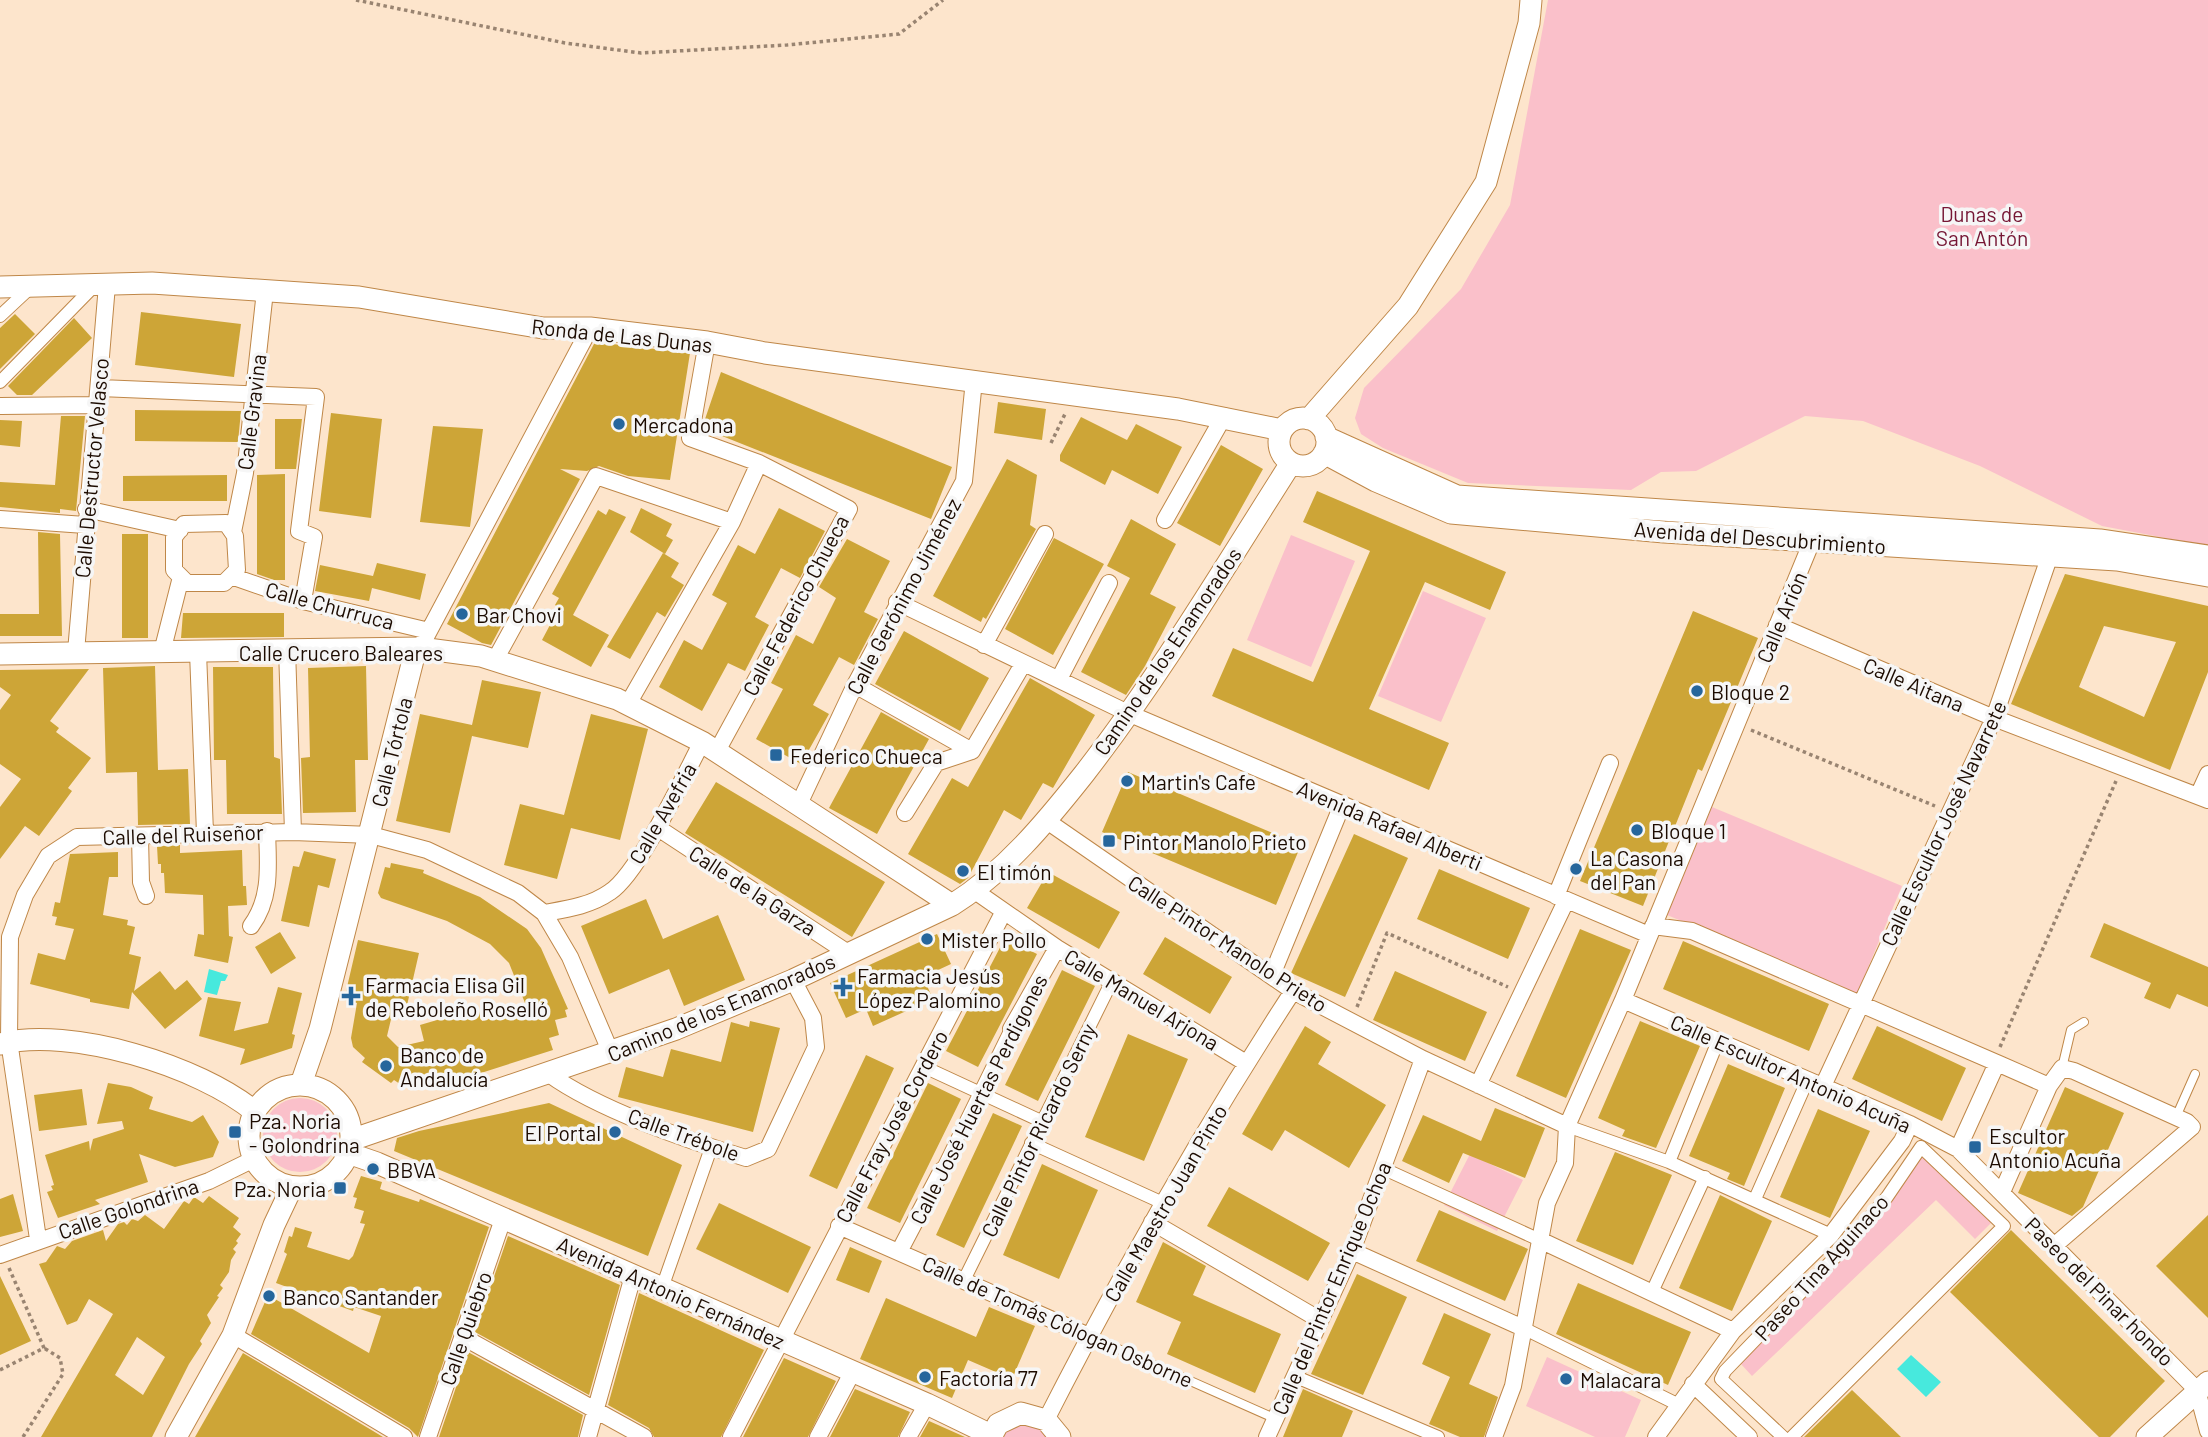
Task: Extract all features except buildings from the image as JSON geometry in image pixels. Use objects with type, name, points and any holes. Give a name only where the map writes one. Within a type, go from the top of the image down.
[{"type":"street","points":[[1309,419],[1408,306],[1486,182],[1529,23],[1531,0]]},
{"type":"street","name":"Ronda de Las Dunas","points":[[0,287],[152,283],[359,297],[543,328],[590,328],[707,342],[765,354],[1072,394],[1224,416],[1282,430]]},
{"type":"street","points":[[0,382],[101,285]]},
{"type":"street","name":"Calle Destructor Velasco","points":[[76,652],[85,517],[100,388],[101,285]]},
{"type":"street","points":[[0,316],[30,288]]},
{"type":"street","name":"Calle Gravina","points":[[233,532],[245,473],[265,290]]},
{"type":"street","name":"Calle Tórtola","points":[[301,1084],[320,1029],[413,660],[590,328]]},
{"type":"street","name":"Calle Federico Chueca","points":[[707,342],[690,438],[759,463],[849,509],[709,748]]},
{"type":"street","name":"Calle Gerónimo Jiménez","points":[[799,804],[897,602],[964,481],[974,380]]},
{"type":"street","points":[[100,388],[254,392],[316,397],[299,531],[314,537],[303,601]]},
{"type":"street","points":[[0,406],[98,405]]},
{"type":"street","points":[[1165,520],[1224,416]]},
{"type":"street","points":[[1309,419],[1320,425],[1325,445],[1306,466],[1291,463],[1285,458],[1279,444],[1282,430],[1294,420],[1309,419]]},
{"type":"street","name":"Avenida del Descubrimiento","points":[[1325,445],[1376,481],[1451,513],[1812,541],[2117,560],[2208,576]]},
{"type":"street","name":"Avenida del Descubrimiento","points":[[1325,445],[1457,496],[2100,540],[2208,556]]},
{"type":"street","points":[[628,704],[732,522],[759,463]]},
{"type":"street","name":"Camino de los Enamorados","points":[[350,1147],[611,1053],[793,980],[952,905],[975,891],[1047,821],[1130,714],[1291,463]]},
{"type":"street","points":[[495,660],[596,476],[732,522]]},
{"type":"street","points":[[0,519],[85,517],[180,530]]},
{"type":"street","points":[[226,523],[233,532],[236,536],[237,570],[224,583],[187,583],[174,570],[174,537],[184,524],[226,523]]},
{"type":"street","points":[[984,645],[1045,534]]},
{"type":"street","name":"Calle Arión","points":[[1567,1126],[1623,1000],[1812,541]]},
{"type":"street","name":"Calle Escultor José Navarrete","points":[[1823,1086],[1994,718],[2050,555]]},
{"type":"street","name":"Calle Churruca","points":[[231,576],[425,640]]},
{"type":"street","points":[[162,652],[181,577]]},
{"type":"street","points":[[1059,679],[1109,583]]},
{"type":"street","name":"Avenida Rafael Alberti","points":[[897,602],[1130,714],[1561,899],[1651,931],[1692,931],[2049,1086]]},
{"type":"street","name":"Calle Aitana","points":[[1777,625],[1994,718],[2203,798]]},
{"type":"street","name":"Calle Crucero Baleares","points":[[0,654],[198,652],[425,640],[628,704],[709,748],[952,905]]},
{"type":"street","points":[[287,649],[293,831]]},
{"type":"street","points":[[198,652],[205,833]]},
{"type":"street","points":[[905,813],[936,763],[972,751],[1023,664]]},
{"type":"street","points":[[855,685],[972,751]]},
{"type":"street","name":"Calle Avefria","points":[[544,913],[581,906],[612,891],[658,828],[709,748]]},
{"type":"street","points":[[1478,1085],[1522,993],[1561,899],[1610,763]]},
{"type":"street","points":[[2203,798],[2208,774]]},
{"type":"street","points":[[1272,975],[1342,805]]},
{"type":"street","name":"Calle Pintor Manolo Prieto","points":[[1047,821],[1293,991],[1423,1059],[1567,1126]]},
{"type":"street","name":"Calle de la Garza","points":[[658,828],[848,953]]},
{"type":"street","points":[[251,926],[262,912],[268,879],[267,831]]},
{"type":"street","name":"Calle del Ruiseñor","points":[[38,1239],[4,1043],[5,937],[48,856],[77,837],[293,831],[371,835],[427,850],[518,893],[544,913],[570,957],[611,1053]]},
{"type":"street","points":[[140,836],[141,882],[146,896]]},
{"type":"street","name":"Calle Manuel Arjona","points":[[975,891],[1057,948],[1113,979],[1246,1063]]},
{"type":"street","name":"Calle Fray José Cordero","points":[[731,1437],[1003,913]]},
{"type":"street","name":"Calle José Huertas Perdigones","points":[[900,1250],[1011,1030],[1057,948]]},
{"type":"street","name":"Calle Pintor Ricardo Serny","points":[[964,1280],[1113,979]]},
{"type":"street","name":"Calle Trébole","points":[[549,1074],[571,1090],[711,1148],[746,1158],[768,1149],[817,1047],[813,1018],[793,980]]},
{"type":"street","name":"Calle Maestro Juan Pinto","points":[[1046,1420],[1152,1222],[1246,1063],[1293,991]]},
{"type":"street","name":"Calle Escultor Antonio Acuña","points":[[1623,1000],[1910,1124],[1958,1149],[2002,1192]]},
{"type":"street","points":[[1669,1162],[1718,1041]]},
{"type":"street","points":[[4,1043],[82,1042],[160,1060],[234,1094],[254,1112]]},
{"type":"street","name":"Calle del Pintor Enrique Ochoa","points":[[1267,1437],[1352,1251],[1423,1059]]},
{"type":"street","points":[[1958,1149],[1997,1063]]},
{"type":"street","points":[[922,1066],[1041,1121]]},
{"type":"street","points":[[2002,1192],[2049,1086],[2062,1068],[2176,1117],[2192,1127],[2055,1245]]},
{"type":"street","points":[[1755,1199],[1808,1079]]},
{"type":"street","points":[[301,1084],[327,1092],[338,1101],[351,1126],[350,1147],[332,1176],[313,1185],[292,1186],[270,1177],[254,1159],[248,1135],[254,1112],[274,1091],[301,1084]]},
{"type":"street","points":[[1656,1437],[1733,1331],[1831,1235],[1902,1141],[1910,1124]]},
{"type":"street","points":[[1494,1437],[1513,1386],[1548,1203],[1565,1163],[1567,1126],[1669,1162],[1831,1235]]},
{"type":"street","points":[[1031,1143],[1163,1203]]},
{"type":"street","name":"Avenida Antonio Fernández","points":[[350,1147],[377,1163],[927,1404],[991,1436]]},
{"type":"street","name":"Paseo Tina Aguinaco","points":[[1783,1437],[1721,1379],[1725,1371],[1842,1250],[1887,1197],[1921,1147],[2004,1226],[1792,1437]]},
{"type":"street","points":[[662,1288],[711,1148]]},
{"type":"street","name":"Calle Golondrina","points":[[1,1254],[209,1181],[254,1159]]},
{"type":"street","points":[[1382,1168],[1733,1331]]},
{"type":"street","points":[[1652,1292],[1705,1177]]},
{"type":"street","points":[[176,1437],[233,1335],[274,1225],[292,1186]]},
{"type":"street","name":"Paseo del Pinar hondo","points":[[2002,1192],[2203,1386]]},
{"type":"street","name":"Calle Quiebro","points":[[428,1437],[503,1219]]},
{"type":"street","points":[[1152,1222],[1320,1320]]},
{"type":"street","name":"Calle de Tomás Cólogan Osborne","points":[[839,1226],[900,1250],[1089,1336]]},
{"type":"street","points":[[1352,1251],[1523,1328],[1679,1405]]},
{"type":"street","points":[[588,1437],[633,1276]]},
{"type":"street","points":[[233,1335],[404,1437]]},
{"type":"street","points":[[463,1337],[644,1437]]},
{"type":"street","points":[[818,1437],[852,1373]]},
{"type":"street","points":[[1294,1376],[1438,1437]]},
{"type":"street","points":[[1693,1384],[1749,1437]]},
{"type":"street","points":[[2203,1386],[2208,1431]]},
{"type":"street","points":[[2159,1434],[2203,1386]]},
{"type":"street","points":[[908,1437],[927,1404]]},
{"type":"street","points":[[991,1436],[998,1424],[1021,1413],[1046,1420],[1060,1437]]},
{"type":"lane","points":[[2062,1068],[2071,1030],[2084,1022]]},
{"type":"lane","points":[[2176,1117],[2195,1074]]},
{"type":"lane","name":"Calle de Tomás Cólogan Osborne","points":[[1089,1336],[1276,1419]]},
{"type":"path","points":[[356,0],[565,43],[641,53],[787,45],[899,33],[943,0]]},
{"type":"path","points":[[1051,443],[1072,394]]},
{"type":"path","points":[[1737,723],[1949,813]]},
{"type":"path","points":[[1997,1063],[1998,1051],[2123,766]]},
{"type":"path","points":[[1351,1021],[1387,933],[1522,993]]},
{"type":"path","points":[[1,1254],[44,1348],[60,1358],[63,1374],[23,1437]]},
{"type":"path","points":[[0,1370],[44,1348]]},
{"type":"green space","name":"Dunas de San Antón","points":[[1548,0],[2208,0],[2208,546],[2102,526],[1980,466],[1863,421],[1805,416],[1696,471],[1661,472],[1631,490],[1468,483],[1383,448],[1361,434],[1355,418],[1364,388],[1461,289],[1510,205]]},
{"type":"green space","points":[[1291,535],[1355,561],[1311,667],[1247,640]]},
{"type":"green space","points":[[1423,591],[1486,618],[1441,722],[1378,696]]},
{"type":"green space","points":[[1712,807],[1902,886],[1857,994],[1667,915]]},
{"type":"green space","points":[[300,1098],[314,1101],[326,1109],[334,1121],[337,1135],[334,1149],[326,1161],[314,1169],[300,1172],[286,1169],[274,1161],[266,1149],[263,1135],[266,1121],[274,1109],[286,1101]]},
{"type":"green space","points":[[1470,1154],[1523,1180],[1497,1231],[1444,1205]]},
{"type":"green space","points":[[1924,1155],[1993,1221],[1975,1239],[1936,1200],[1752,1376],[1740,1363],[1833,1268]]},
{"type":"green space","name":"Malacara","points":[[1547,1357],[1641,1400],[1625,1437],[1595,1437],[1526,1406]]},
{"type":"green space","points":[[1023,1423],[1032,1423],[1050,1437],[1003,1437],[1007,1431]]},
{"type":"water","points":[[209,969],[228,975],[225,981],[221,981],[217,995],[204,992]]},
{"type":"water","points":[[1911,1355],[1941,1382],[1926,1397],[1897,1369]]},
{"type":"place","name":"Mercadona","points":[[619,424]]},
{"type":"place","name":"Bar Chovi","points":[[462,614]]},
{"type":"place","name":"Bloque 2","points":[[1697,691]]},
{"type":"place","name":"Federico Chueca","points":[[776,755]]},
{"type":"place","name":"Martin's Cafe","points":[[1127,781]]},
{"type":"place","name":"Bloque 1","points":[[1637,830]]},
{"type":"place","name":"Pintor Manolo Prieto","points":[[1109,841]]},
{"type":"place","name":"La Casona del Pan","points":[[1576,869]]},
{"type":"place","name":"El timón","points":[[963,871]]},
{"type":"place","name":"Mister Pollo","points":[[927,939]]},
{"type":"place","name":"Farmacia Jesús López Palomino","points":[[843,987]]},
{"type":"place","name":"Farmacia Elisa Gil de Reboleño Roselló","points":[[351,996]]},
{"type":"place","name":"Banco de Andalucía","points":[[386,1066]]},
{"type":"place","name":"Pza. Noria - Golondrina","points":[[235,1132]]},
{"type":"place","name":"El Portal","points":[[615,1132]]},
{"type":"place","name":"Escultor Antonio Acuña","points":[[1975,1147]]},
{"type":"place","name":"BBVA","points":[[373,1169]]},
{"type":"place","name":"Pza. Noria","points":[[340,1188]]},
{"type":"place","name":"Banco Santander","points":[[269,1296]]},
{"type":"place","name":"Factoría 77","points":[[925,1377]]},
{"type":"place","name":"Malacara","points":[[1566,1379]]}]
